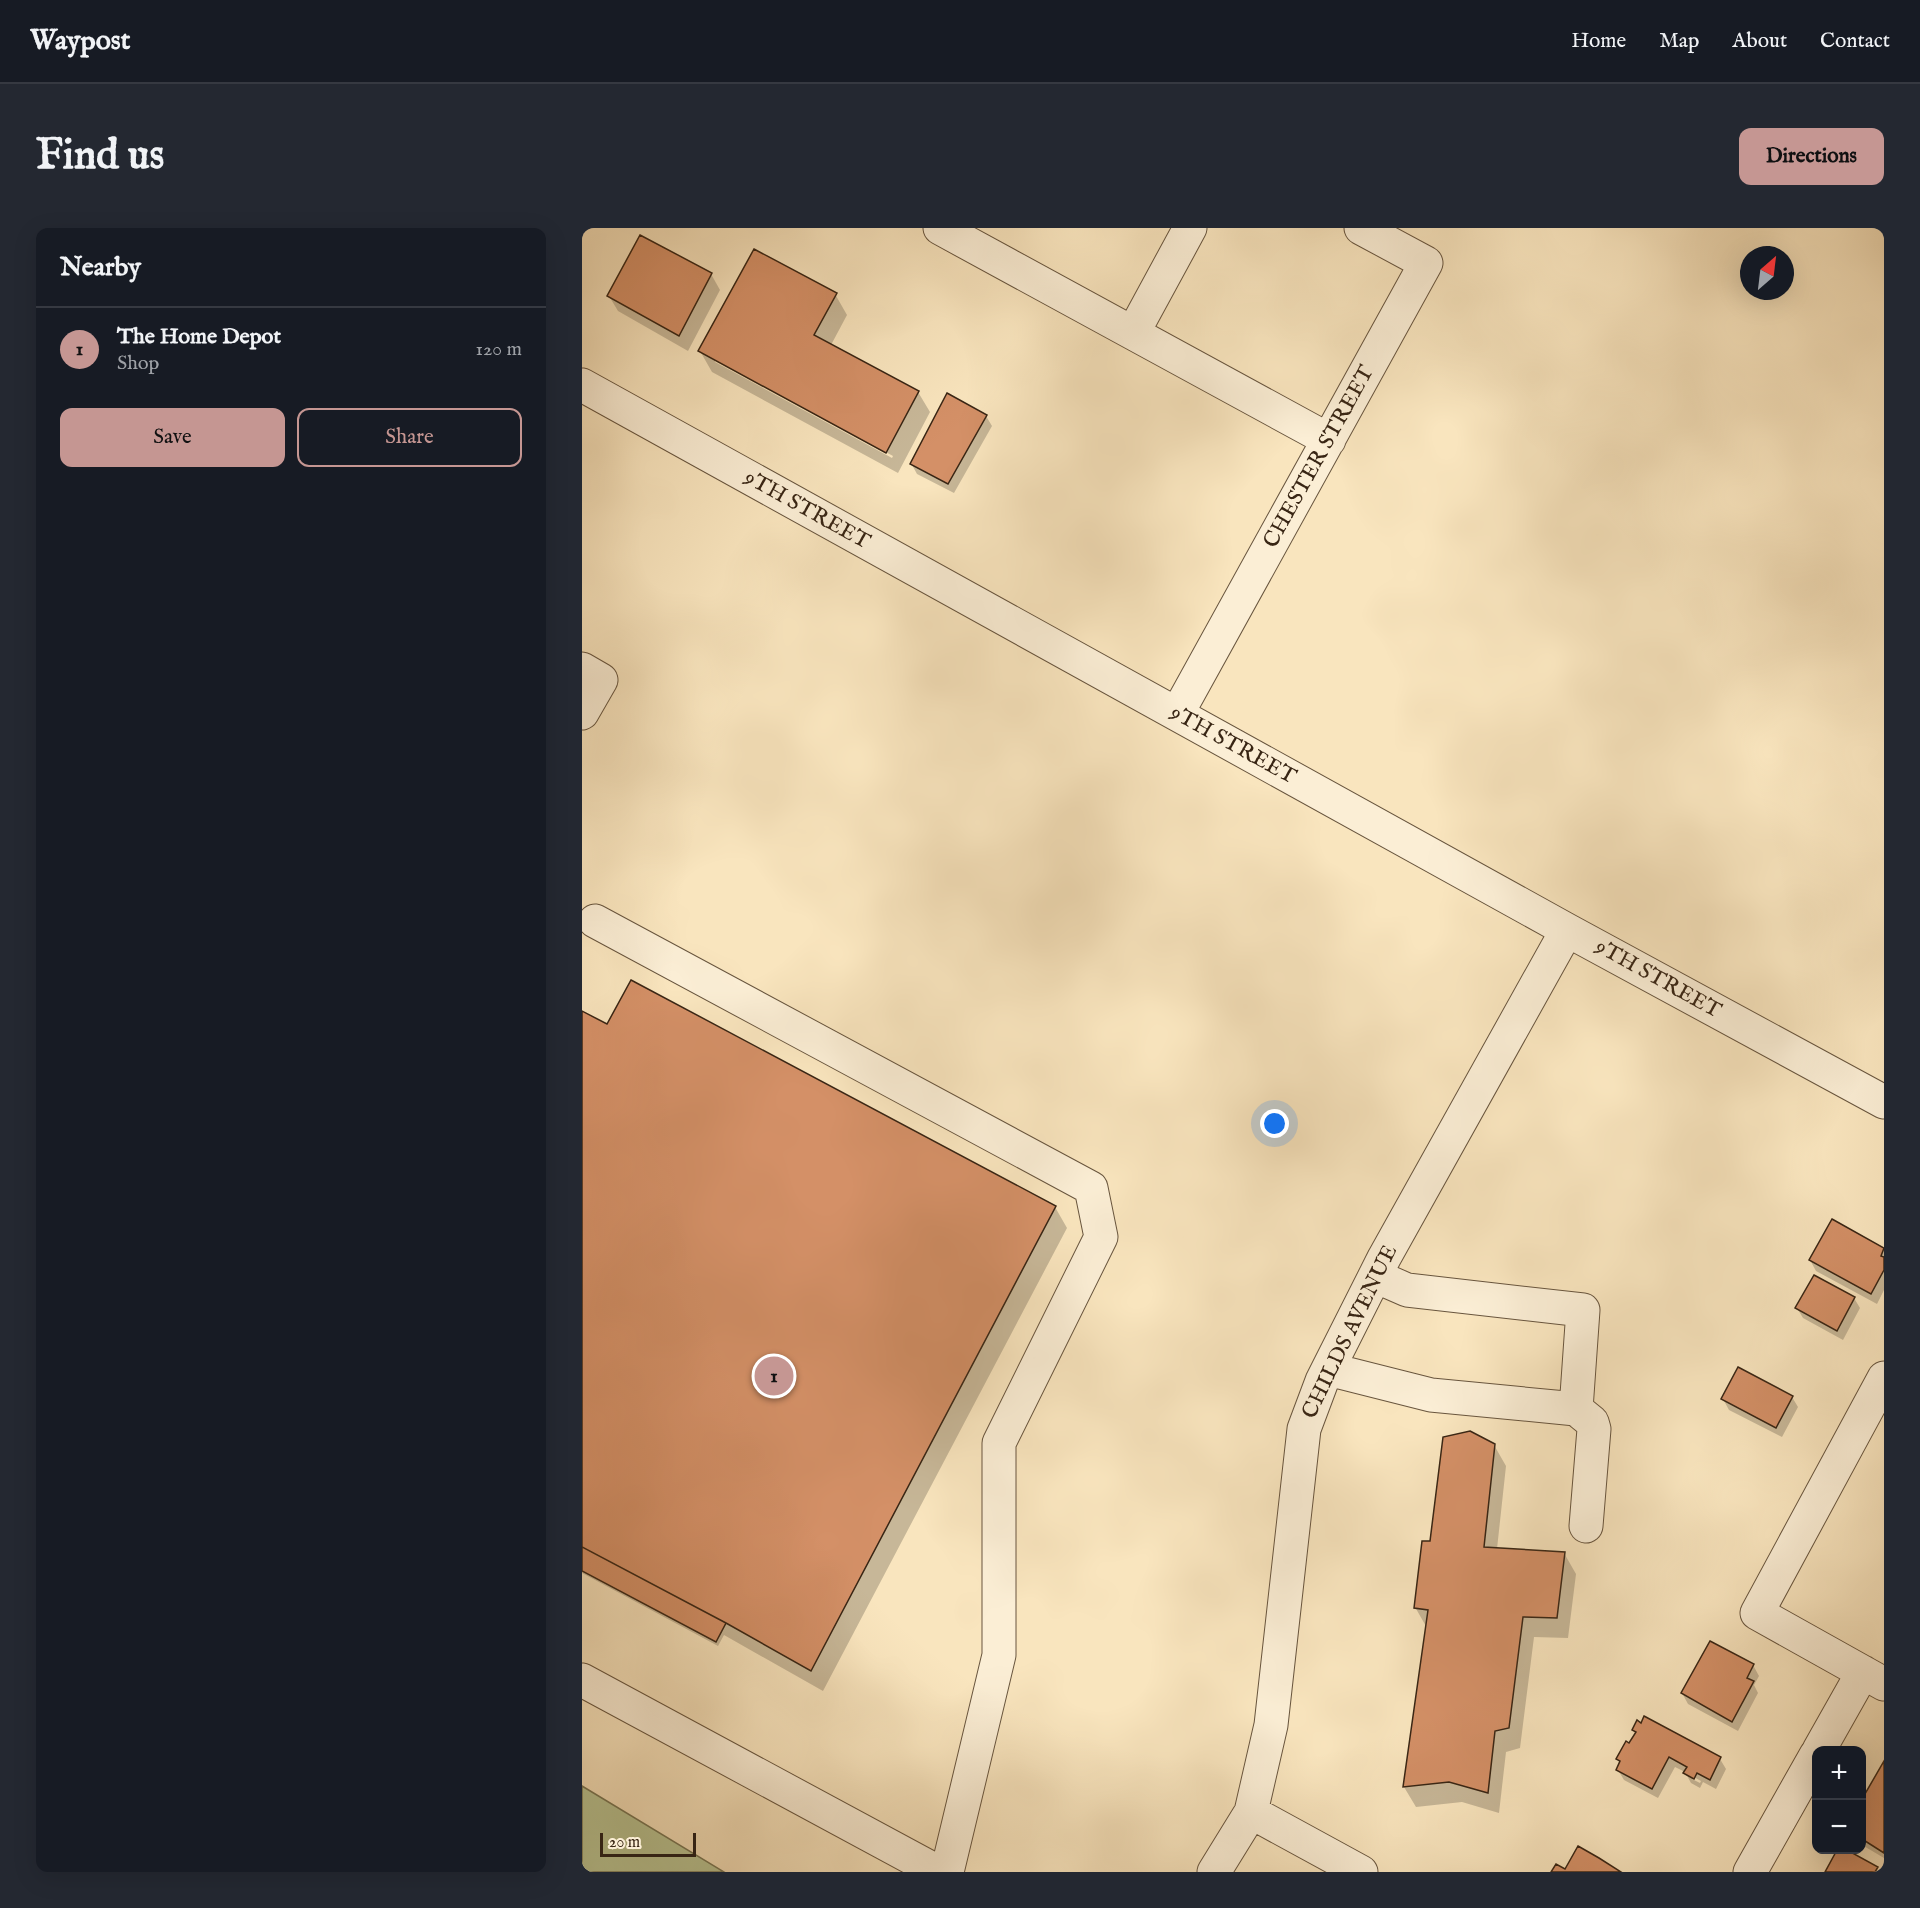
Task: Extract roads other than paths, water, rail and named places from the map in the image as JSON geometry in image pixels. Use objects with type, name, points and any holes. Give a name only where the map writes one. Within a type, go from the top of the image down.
[{"type":"street","points":[[940,228],[1329,440]]},
{"type":"street","points":[[1133,333],[1190,228]]},
{"type":"street","name":"CHESTER STREET","points":[[1177,714],[1426,263],[1361,228]]},
{"type":"street","name":"9TH STREET","points":[[582,385],[1567,930],[1884,1102]]},
{"type":"street","points":[[582,669],[601,680],[582,713]]},
{"type":"street","points":[[595,921],[1091,1188],[1101,1237],[999,1443],[999,1655],[947,1872]]},
{"type":"street","name":"CHILDS AVENUE","points":[[1214,1872],[1251,1812],[1271,1725],[1304,1429],[1328,1369],[1375,1276],[1567,930]]},
{"type":"street","points":[[1375,1276],[1407,1290],[1583,1310],[1576,1409]]},
{"type":"street","points":[[1328,1369],[1431,1395],[1576,1409],[1592,1422],[1594,1430],[1586,1526]]},
{"type":"street","points":[[1822,1746],[1874,1678],[1757,1613],[1884,1378]]},
{"type":"street","points":[[582,1680],[938,1872]]},
{"type":"street","points":[[1750,1872],[1812,1762]]},
{"type":"street","points":[[1251,1812],[1361,1872]]},
{"type":"place","name":"The Home Depot","points":[[774,1376]]}]
